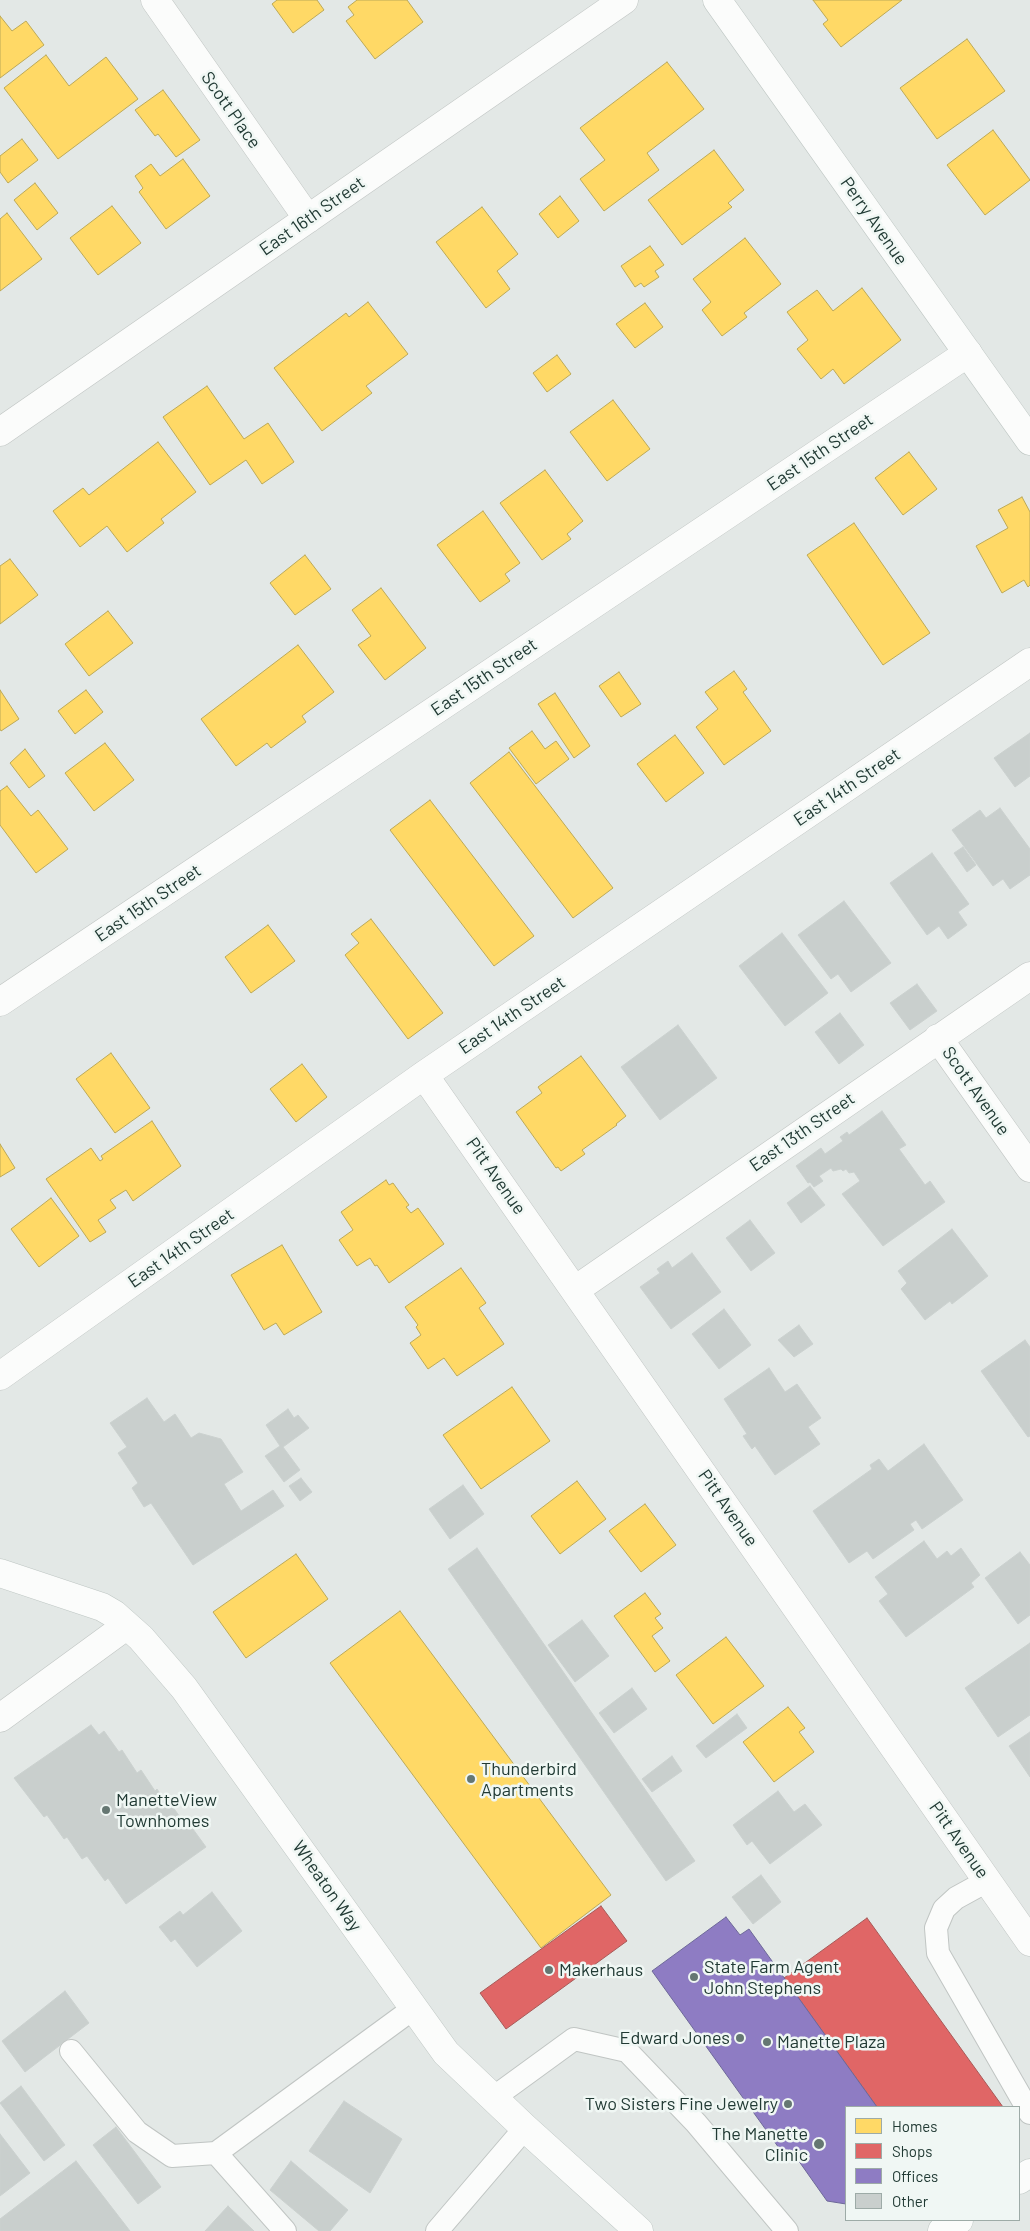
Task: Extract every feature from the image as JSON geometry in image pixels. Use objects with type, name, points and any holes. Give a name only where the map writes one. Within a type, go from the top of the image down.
[{"type":"street","name":"Scott Place","points":[[155,0],[308,219]]},
{"type":"street","name":"East 16th Street","points":[[0,432],[624,0]]},
{"type":"street","name":"Perry Avenue","points":[[717,0],[1030,441]]},
{"type":"street","name":"East 15th Street","points":[[0,1002],[968,353]]},
{"type":"street","name":"East 14th Street","points":[[0,1376],[424,1075],[1030,662]]},
{"type":"street","name":"East 13th Street","points":[[575,1290],[1030,976]]},
{"type":"street","name":"Scott Avenue","points":[[938,1038],[1030,1168]]},
{"type":"street","name":"Pitt Avenue","points":[[424,1075],[1030,1942]]},
{"type":"street","name":"Wheaton Way","points":[[0,1572],[102,1607],[114,1614],[158,1657],[184,1688],[446,2053],[525,2128],[639,2231]]},
{"type":"street","points":[[0,1718],[126,1626]]},
{"type":"street","points":[[942,2231],[957,2221]]},
{"type":"lane","points":[[987,1881],[956,1898],[944,1909],[936,1928],[938,1953],[1030,2113]]},
{"type":"lane","points":[[71,2051],[137,2132],[172,2156],[216,2154],[414,2008]]},
{"type":"lane","points":[[493,2098],[574,2039],[627,2051],[696,2123],[787,2231]]},
{"type":"lane","points":[[437,2231],[525,2128]]},
{"type":"lane","points":[[216,2154],[286,2231]]},
{"type":"building: Homes","points":[[277,0],[317,0],[324,10],[293,33],[272,4]]},
{"type":"building: Homes","points":[[357,0],[407,0],[423,22],[375,59],[346,21],[354,15],[348,7]]},
{"type":"building: Homes","points":[[813,0],[902,0],[841,47],[823,24],[828,20]]},
{"type":"building: Homes","points":[[0,16],[12,31],[26,21],[44,45],[0,78]]},
{"type":"building: Homes","points":[[967,39],[1005,91],[937,139],[900,88]]},
{"type":"building: Homes","points":[[46,55],[69,86],[106,57],[138,99],[58,159],[4,88]]},
{"type":"building: Homes","points":[[667,62],[704,109],[647,153],[659,170],[604,211],[580,179],[605,160],[580,128]]},
{"type":"building: Homes","points":[[163,90],[200,140],[176,157],[158,134],[155,136],[135,110]]},
{"type":"building: Homes","points":[[993,130],[1030,180],[985,215],[947,165]]},
{"type":"building: Homes","points":[[22,139],[38,160],[8,183],[0,172],[0,156]]},
{"type":"building: Homes","points":[[714,150],[744,190],[728,203],[732,207],[682,245],[648,200]]},
{"type":"building: Homes","points":[[183,159],[210,196],[166,229],[139,192],[143,188],[135,176],[151,164],[160,176]]},
{"type":"building: Homes","points":[[35,183],[58,213],[37,230],[14,200]]},
{"type":"building: Homes","points":[[560,196],[579,221],[558,238],[539,214]]},
{"type":"building: Homes","points":[[112,206],[141,243],[98,275],[70,238]]},
{"type":"building: Homes","points":[[482,207],[518,254],[497,271],[510,289],[486,308],[436,242]]},
{"type":"building: Homes","points":[[7,213],[42,259],[0,291],[0,219]]},
{"type":"building: Homes","points":[[745,238],[781,284],[744,313],[747,317],[722,336],[702,310],[711,302],[693,279]]},
{"type":"building: Homes","points":[[650,246],[664,265],[655,271],[659,277],[644,287],[641,283],[635,287],[621,266]]},
{"type":"building: Homes","points":[[862,288],[901,340],[844,384],[833,369],[821,379],[797,349],[808,340],[787,312],[817,290],[833,311]]},
{"type":"building: Homes","points":[[368,302],[408,354],[366,386],[372,393],[322,431],[274,368],[346,313],[349,317]]},
{"type":"building: Homes","points":[[645,303],[663,327],[635,348],[616,324]]},
{"type":"building: Homes","points":[[557,355],[571,374],[547,392],[533,373]]},
{"type":"building: Homes","points":[[207,386],[244,439],[268,423],[294,462],[262,484],[246,460],[210,485],[163,417]]},
{"type":"building: Homes","points":[[613,400],[650,449],[607,481],[570,432]]},
{"type":"building: Homes","points":[[158,442],[196,492],[161,519],[164,523],[127,552],[107,526],[80,547],[53,511],[83,488],[89,495]]},
{"type":"building: Homes","points":[[909,452],[937,489],[903,515],[875,478]]},
{"type":"building: Homes","points":[[545,470],[583,521],[567,534],[571,539],[542,560],[500,503]]},
{"type":"building: Homes","points":[[1022,497],[1030,512],[1030,585],[1028,587],[1024,580],[1002,593],[976,546],[1008,528],[998,510]]},
{"type":"building: Homes","points":[[483,511],[520,563],[505,574],[510,581],[480,602],[437,545]]},
{"type":"building: Homes","points":[[854,523],[930,633],[883,665],[807,555]]},
{"type":"building: Homes","points":[[305,555],[331,589],[295,615],[270,583]]},
{"type":"building: Homes","points":[[10,559],[38,595],[0,624],[0,566]]},
{"type":"building: Homes","points":[[381,588],[426,648],[385,680],[358,645],[371,636],[352,610]]},
{"type":"building: Homes","points":[[108,611],[133,643],[89,676],[65,644]]},
{"type":"building: Homes","points":[[298,645],[334,692],[302,716],[306,722],[271,748],[267,743],[236,766],[201,719]]},
{"type":"building: Homes","points":[[734,671],[747,689],[743,692],[771,731],[724,765],[696,727],[718,709],[705,692]]},
{"type":"building: Homes","points":[[619,672],[641,704],[621,717],[599,686]]},
{"type":"building: Homes","points":[[0,690],[19,719],[1,731],[0,729]]},
{"type":"building: Homes","points":[[86,690],[103,712],[75,734],[58,711]]},
{"type":"building: Homes","points":[[555,693],[590,746],[574,758],[538,704]]},
{"type":"building: Homes","points":[[532,731],[545,749],[556,741],[569,759],[536,784],[509,748]]},
{"type":"building: Homes","points":[[675,735],[704,773],[666,802],[637,764]]},
{"type":"building: Homes","points":[[105,743],[134,780],[94,811],[65,773]]},
{"type":"building: Homes","points":[[25,749],[45,776],[29,788],[10,763]]},
{"type":"building: Homes","points":[[509,752],[613,888],[573,918],[470,783]]},
{"type":"building: Homes","points":[[7,786],[31,816],[38,810],[68,849],[36,873],[0,825],[0,791]]},
{"type":"building: Homes","points":[[430,800],[534,936],[494,966],[390,830]]},
{"type":"building: Homes","points":[[371,919],[443,1013],[408,1039],[345,955],[359,943],[351,934]]},
{"type":"building: Homes","points":[[268,925],[295,961],[251,993],[225,957]]},
{"type":"building: Homes","points":[[111,1053],[150,1108],[115,1133],[76,1079]]},
{"type":"building: Homes","points":[[581,1056],[626,1116],[617,1125],[582,1150],[585,1154],[561,1171],[558,1167],[556,1168],[516,1112],[542,1093],[538,1087]]},
{"type":"building: Homes","points":[[302,1064],[327,1097],[296,1122],[270,1089]]},
{"type":"building: Homes","points":[[152,1121],[181,1166],[133,1201],[126,1190],[110,1200],[116,1208],[98,1220],[106,1232],[90,1242],[46,1179],[91,1148],[100,1161],[103,1159],[101,1156]]},
{"type":"building: Homes","points":[[0,1144],[15,1168],[0,1177]]},
{"type":"building: Homes","points":[[386,1180],[389,1185],[393,1183],[409,1205],[406,1207],[411,1213],[418,1208],[444,1244],[389,1283],[370,1258],[357,1266],[339,1240],[353,1230],[341,1212]]},
{"type":"building: Homes","points":[[51,1198],[79,1236],[39,1267],[11,1229]]},
{"type":"building: Homes","points":[[282,1245],[322,1312],[284,1335],[276,1323],[264,1330],[231,1275]]},
{"type":"building: Homes","points":[[461,1268],[486,1303],[479,1308],[504,1344],[457,1376],[444,1358],[428,1369],[410,1343],[421,1335],[416,1327],[418,1325],[405,1307]]},
{"type":"building: Homes","points":[[512,1387],[550,1441],[481,1489],[443,1435]]},
{"type":"building: Homes","points":[[577,1481],[606,1519],[560,1554],[531,1516]]},
{"type":"building: Homes","points":[[645,1504],[676,1545],[641,1572],[609,1531]]},
{"type":"building: Homes","points":[[296,1554],[328,1599],[246,1658],[213,1612]]},
{"type":"building: Homes","points":[[645,1593],[661,1614],[655,1618],[663,1628],[652,1636],[670,1661],[655,1672],[614,1616]]},
{"type":"building: Homes","name":"Thunderbird Apartments","points":[[400,1611],[611,1895],[541,1948],[330,1663]]},
{"type":"building: Homes","points":[[726,1637],[764,1686],[713,1724],[676,1675]]},
{"type":"building: Homes","points":[[788,1707],[805,1728],[799,1732],[814,1752],[774,1782],[743,1742]]},
{"type":"building: Shops","name":"Makerhaus","points":[[601,1906],[627,1941],[506,2029],[480,1993]]},
{"type":"building: Shops","points":[[867,1918],[1002,2106],[876,2106],[784,1978]]},
{"type":"building: Offices","name":"Manette Plaza","points":[[726,1917],[740,1935],[749,1929],[876,2106],[845,2106],[845,2204],[827,2201],[791,2150],[784,2155],[652,1971]]},
{"type":"building: Other","points":[[1030,733],[1030,776],[1015,787],[994,758]]},
{"type":"building: Other","points":[[1000,808],[1030,849],[1030,875],[1010,889],[1003,879],[993,886],[952,830],[980,810],[986,818]]},
{"type":"building: Other","points":[[963,847],[976,865],[967,872],[954,853]]},
{"type":"building: Other","points":[[932,853],[969,904],[958,912],[967,925],[948,939],[939,926],[927,935],[890,883]]},
{"type":"building: Other","points":[[844,901],[891,963],[851,992],[838,974],[831,979],[798,935]]},
{"type":"building: Other","points":[[782,933],[828,993],[785,1026],[739,966]]},
{"type":"building: Other","points":[[917,984],[937,1011],[910,1030],[890,1003]]},
{"type":"building: Other","points":[[840,1013],[864,1045],[839,1064],[815,1032]]},
{"type":"building: Other","points":[[678,1025],[717,1078],[660,1120],[621,1067]]},
{"type":"building: Other","points":[[882,1111],[906,1145],[899,1149],[925,1185],[930,1181],[945,1202],[883,1246],[842,1194],[860,1181],[854,1172],[849,1173],[846,1169],[843,1171],[841,1169],[833,1171],[831,1168],[819,1176],[823,1181],[814,1187],[810,1182],[808,1183],[796,1166],[821,1148],[825,1154],[843,1141],[840,1137],[847,1132],[849,1135]]},
{"type":"building: Other","points":[[810,1186],[825,1205],[801,1223],[787,1203]]},
{"type":"building: Other","points":[[750,1220],[775,1253],[751,1271],[726,1238]]},
{"type":"building: Other","points":[[952,1229],[988,1276],[952,1304],[950,1301],[925,1320],[901,1289],[907,1283],[898,1271]]},
{"type":"building: Other","points":[[692,1253],[721,1292],[671,1329],[640,1287],[660,1273],[657,1269],[668,1261],[672,1268]]},
{"type":"building: Other","points":[[724,1309],[751,1345],[719,1369],[692,1334]]},
{"type":"building: Other","points":[[799,1325],[813,1344],[794,1357],[778,1340]]},
{"type":"building: Other","points":[[1025,1340],[1030,1347],[1030,1436],[1028,1437],[981,1371]]},
{"type":"building: Other","points":[[769,1368],[785,1392],[797,1384],[821,1418],[808,1427],[820,1444],[775,1475],[755,1446],[752,1449],[743,1436],[747,1434],[724,1399]]},
{"type":"building: Other","points":[[147,1398],[164,1422],[175,1414],[191,1438],[199,1433],[221,1439],[243,1472],[224,1484],[241,1511],[273,1490],[284,1506],[193,1565],[151,1503],[144,1507],[132,1488],[138,1483],[118,1453],[127,1447],[110,1423]]},
{"type":"building: Other","points":[[288,1409],[294,1418],[298,1415],[309,1428],[283,1447],[300,1470],[284,1482],[265,1456],[280,1446],[266,1425]]},
{"type":"building: Other","points":[[924,1444],[963,1500],[922,1529],[916,1520],[910,1524],[914,1530],[873,1559],[867,1551],[849,1563],[813,1511],[872,1469],[870,1465],[879,1459],[888,1471]]},
{"type":"building: Other","points":[[301,1478],[312,1492],[300,1501],[289,1486]]},
{"type":"building: Other","points":[[463,1485],[484,1514],[450,1539],[429,1509]]},
{"type":"building: Other","points":[[924,1541],[937,1559],[947,1551],[951,1556],[961,1548],[980,1575],[971,1583],[974,1587],[906,1637],[879,1601],[888,1594],[875,1577]]},
{"type":"building: Other","points":[[477,1548],[695,1861],[666,1881],[448,1569]]},
{"type":"building: Other","points":[[1020,1552],[1030,1565],[1030,1615],[1018,1624],[985,1578]]},
{"type":"building: Other","points":[[582,1620],[609,1656],[575,1682],[548,1645]]},
{"type":"building: Other","points":[[1030,1643],[1030,1715],[998,1737],[965,1688]]},
{"type":"building: Other","points":[[632,1688],[647,1709],[614,1733],[599,1713]]},
{"type":"building: Other","points":[[737,1714],[747,1728],[706,1758],[696,1746]]},
{"type":"building: Other","name":"ManetteView Townhomes","points":[[91,1725],[99,1735],[104,1731],[119,1752],[122,1750],[137,1773],[141,1770],[155,1791],[157,1789],[168,1805],[170,1803],[187,1827],[190,1825],[206,1847],[126,1904],[108,1878],[105,1881],[87,1856],[82,1859],[67,1837],[64,1839],[47,1815],[44,1817],[14,1778]]},
{"type":"building: Other","points":[[1030,1732],[1030,1777],[1009,1746]]},
{"type":"building: Other","points":[[672,1756],[682,1771],[652,1792],[642,1779]]},
{"type":"building: Other","points":[[778,1791],[794,1812],[805,1804],[822,1825],[770,1864],[752,1841],[747,1845],[733,1825]]},
{"type":"building: Other","points":[[761,1875],[781,1902],[753,1924],[732,1897]]},
{"type":"building: Other","points":[[212,1892],[242,1931],[197,1967],[175,1939],[171,1942],[159,1927],[180,1911],[183,1915]]},
{"type":"building: Other","points":[[65,1991],[89,2023],[25,2072],[2,2041]]},
{"type":"building: Other","points":[[21,2086],[65,2145],[44,2161],[0,2103]]},
{"type":"building: Other","points":[[344,2101],[402,2139],[370,2193],[309,2151]]},
{"type":"building: Other","points":[[116,2127],[161,2187],[138,2204],[93,2145]]},
{"type":"building: Other","points":[[0,2134],[30,2173],[0,2196]]},
{"type":"building: Other","points":[[76,2161],[130,2231],[0,2231],[0,2219]]},
{"type":"building: Other","points":[[291,2161],[348,2210],[330,2231],[319,2231],[270,2190]]},
{"type":"building: Other","points":[[228,2206],[254,2231],[205,2231]]},
{"type":"place","name":"Thunderbird Apartments","points":[[471,1779]]},
{"type":"place","name":"ManetteView Townhomes","points":[[106,1810]]},
{"type":"place","name":"Makerhaus","points":[[549,1970]]},
{"type":"place","name":"State Farm Agent John Stephens","points":[[694,1977]]},
{"type":"place","name":"Edward Jones","points":[[740,2038]]},
{"type":"place","name":"Manette Plaza","points":[[767,2042]]},
{"type":"place","name":"Two Sisters Fine Jewelry","points":[[788,2104]]},
{"type":"place","name":"The Manette Clinic","points":[[819,2144]]}]
